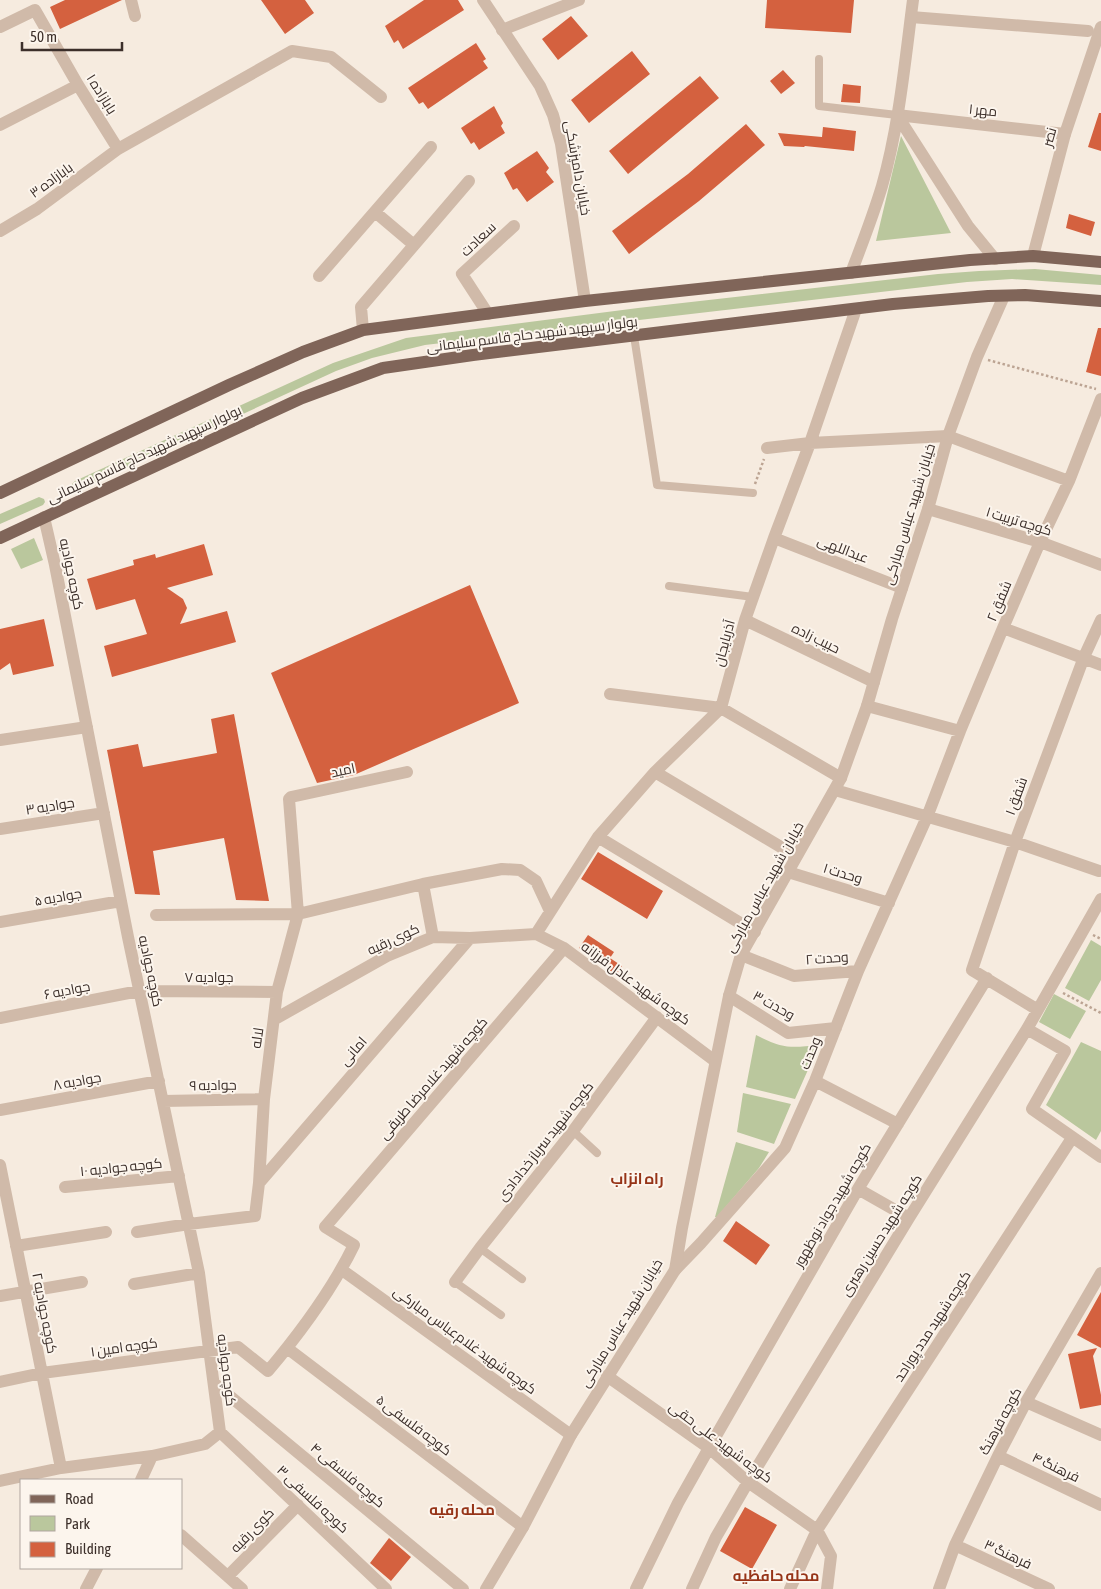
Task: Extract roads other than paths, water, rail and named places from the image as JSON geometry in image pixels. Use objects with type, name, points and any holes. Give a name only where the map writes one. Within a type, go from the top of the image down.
[{"type":"main road","name":"بولوار سپهبد شهید حاج قاسم سلیمانی","points":[[0,493],[303,352],[363,330],[585,301],[970,260],[1033,256],[1101,262]]},
{"type":"main road","name":"بولوار سپهبد شهید حاج قاسم سلیمانی","points":[[0,538],[302,398],[383,368],[473,355],[946,300],[1025,295],[1101,301]]},
{"type":"street","points":[[131,0],[136,16]]},
{"type":"street","name":"خیابان دامپزشکی","points":[[483,0],[540,86],[553,115],[561,144],[585,301]]},
{"type":"street","points":[[502,30],[579,0]]},
{"type":"street","points":[[851,273],[871,221],[882,184],[897,115],[913,0]]},
{"type":"street","name":"بابازاده ۱","points":[[0,27],[35,10],[78,85],[118,149]]},
{"type":"street","points":[[911,17],[1088,31]]},
{"type":"street","name":"نصر","points":[[1033,256],[1065,134],[1101,27]]},
{"type":"street","name":"بابازاده ۳","points":[[0,230],[37,209],[118,149],[292,50],[331,56],[381,97]]},
{"type":"street","points":[[0,125],[78,85]]},
{"type":"street","points":[[897,115],[968,226],[995,259]]},
{"type":"street","name":"مهر ۱","points":[[897,115],[1065,134]]},
{"type":"street","points":[[319,276],[431,147]]},
{"type":"street","points":[[363,330],[361,307],[469,181]]},
{"type":"street","points":[[375,212],[414,245]]},
{"type":"street","name":"سعادت","points":[[488,314],[462,274],[514,226]]},
{"type":"street","name":"خیابان شهید عباس مبارکی","points":[[486,1589],[523,1526],[572,1435],[674,1270],[729,996],[741,955],[841,778],[874,682],[928,509],[948,436],[977,357],[1004,296]]},
{"type":"street","name":"آذربایجان","points":[[721,708],[745,620],[810,443],[856,309]]},
{"type":"street","name":"شفق ۲","points":[[927,817],[960,731],[1040,542],[1069,481],[1101,399]]},
{"type":"street","points":[[768,448],[810,443],[948,436],[1069,481]]},
{"type":"street","name":"کوچه تربیت ۱","points":[[928,509],[1040,542],[1101,565]]},
{"type":"street","name":"کوچه جوادیه","points":[[44,518],[55,565],[121,901],[200,1273],[220,1432]]},
{"type":"street","name":"عبداللهی","points":[[774,538],[902,588]]},
{"type":"street","name":"حبیب زاده","points":[[745,620],[874,682]]},
{"type":"street","name":"شفق ۱","points":[[987,978],[972,970],[1015,842],[1084,658],[1101,620]]},
{"type":"street","points":[[1003,628],[1101,665]]},
{"type":"street","points":[[610,694],[721,708],[841,778]]},
{"type":"street","points":[[866,706],[960,731]]},
{"type":"street","points":[[536,934],[598,837],[655,772],[721,708]]},
{"type":"street","points":[[0,740],[87,727]]},
{"type":"street","name":"امید","points":[[289,802],[291,797],[407,772]]},
{"type":"street","points":[[655,772],[796,856]]},
{"type":"street","points":[[835,790],[1015,842],[1099,871]]},
{"type":"street","name":"لاله","points":[[189,1224],[255,1216],[264,1098],[277,992],[298,914],[289,802]]},
{"type":"street","name":"جوادیه ۳","points":[[0,830],[104,813]]},
{"type":"street","name":"وحدت","points":[[674,1270],[784,1148],[815,1081],[858,971],[927,817]]},
{"type":"street","points":[[598,837],[754,932]]},
{"type":"street","points":[[156,915],[298,914],[423,884],[502,869],[520,870],[536,881],[550,911]]},
{"type":"street","name":"وحدت ۱","points":[[788,872],[889,903]]},
{"type":"street","points":[[423,884],[434,937]]},
{"type":"street","name":"کوچه شهید حسین رهبری","points":[[692,1589],[716,1537],[748,1482],[1027,1029],[1101,899]]},
{"type":"street","name":"جوادیه ۵","points":[[0,922],[121,901]]},
{"type":"street","name":"کوی رقیه","points":[[275,1019],[387,956],[434,937],[470,938],[536,934]]},
{"type":"street","name":"کوچه شهید عادل فرزانه","points":[[536,934],[564,948],[716,1061]]},
{"type":"street","name":"امانی","points":[[259,1183],[470,938]]},
{"type":"street","name":"کوچه شهید غلامرضا طریقی","points":[[342,1270],[354,1245],[325,1227],[564,948]]},
{"type":"street","name":"وحدت ۲","points":[[741,955],[794,976],[858,971]]},
{"type":"street","points":[[987,978],[1038,1010]]},
{"type":"street","name":"کوچه شهید جواد نوظهور","points":[[636,1589],[678,1503],[708,1448],[858,1189],[987,978]]},
{"type":"street","name":"جوادیه ۷","points":[[140,992],[277,992]]},
{"type":"street","name":"جوادیه ۶","points":[[0,1018],[140,992]]},
{"type":"street","name":"وحدت ۳","points":[[729,996],[788,1033],[836,1028]]},
{"type":"street","name":"کوچه شهید سرباز خدادادی","points":[[455,1282],[573,1131],[656,1017]]},
{"type":"street","points":[[1027,1029],[1065,1051],[1032,1109],[1101,1157]]},
{"type":"street","points":[[815,1081],[898,1124]]},
{"type":"street","name":"جوادیه ۸","points":[[0,1110],[159,1082]]},
{"type":"street","name":"جوادیه ۹","points":[[163,1101],[264,1098]]},
{"type":"street","name":"کوچه شهید مدد پوراحد","points":[[790,1589],[817,1530],[1072,1138]]},
{"type":"street","name":"کوچه جوادیه ۲","points":[[0,1165],[4,1203],[16,1246],[61,1468]]},
{"type":"street","name":"کوچه جوادیه ۱۰","points":[[65,1187],[179,1176]]},
{"type":"street","points":[[858,1189],[909,1218]]},
{"type":"street","points":[[137,1232],[189,1224]]},
{"type":"street","points":[[16,1246],[106,1232]]},
{"type":"street","points":[[210,1351],[238,1347],[268,1371],[287,1348],[342,1270]]},
{"type":"street","name":"کوچه شهید غلام‌عباس مبارکی","points":[[342,1270],[572,1435]]},
{"type":"street","points":[[134,1284],[200,1273]]},
{"type":"street","name":"کوچه فرهنگ","points":[[939,1589],[955,1545],[998,1456],[1026,1402],[1101,1273]]},
{"type":"street","points":[[0,1296],[82,1282]]},
{"type":"street","name":"کوچه فلسفی ۵","points":[[287,1348],[523,1526]]},
{"type":"street","name":"کوچه امین ۱","points":[[0,1382],[42,1373],[210,1351]]},
{"type":"street","name":"کوچه شهید علی حقی","points":[[607,1376],[708,1448],[748,1482],[817,1530]]},
{"type":"street","name":"کوچه فلسفی ۴","points":[[214,1383],[463,1589]]},
{"type":"street","points":[[1026,1402],[1101,1435]]},
{"type":"street","points":[[0,1481],[61,1468],[152,1456],[205,1444],[220,1432]]},
{"type":"street","name":"کوچه فلسفی ۳","points":[[220,1432],[386,1589]]},
{"type":"street","points":[[141,1479],[152,1456]]},
{"type":"street","name":"فرهنگ ۴","points":[[998,1456],[1101,1505]]},
{"type":"street","name":"کوی رقیه","points":[[228,1576],[298,1505]]},
{"type":"street","points":[[817,1530],[831,1556],[827,1589]]},
{"type":"street","points":[[182,1536],[242,1589]]},
{"type":"street","name":"فرهنگ ۳","points":[[955,1545],[1049,1589]]},
{"type":"street","points":[[86,1589],[96,1569]]},
{"type":"lane","points":[[819,59],[819,106],[897,115]]},
{"type":"lane","points":[[634,336],[657,485],[753,493]]},
{"type":"lane","points":[[669,586],[753,597]]},
{"type":"lane","points":[[573,1131],[597,1153]]},
{"type":"lane","points":[[480,1248],[522,1280]]},
{"type":"lane","points":[[455,1282],[501,1315]]},
{"type":"district","name":"راه انزاب","points":[[637,1178]]},
{"type":"district","name":"محله رقیه","points":[[462,1509]]},
{"type":"district","name":"محله حافظیه","points":[[776,1575]]}]
